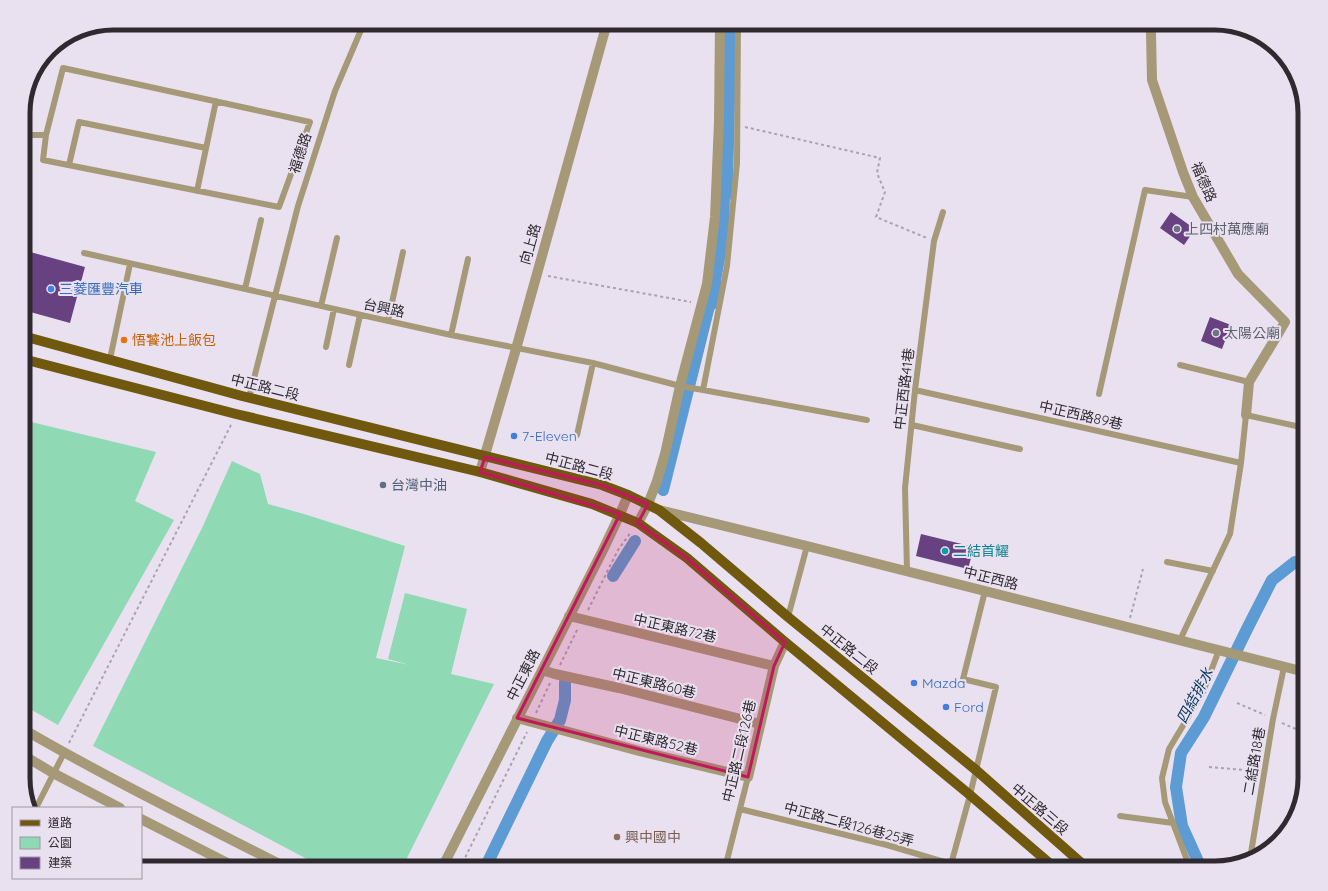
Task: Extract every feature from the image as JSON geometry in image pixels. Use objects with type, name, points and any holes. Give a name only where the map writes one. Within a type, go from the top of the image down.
[{"type":"main road","name":"中正路二段","points":[[30,338],[249,398],[602,485],[648,504],[659,510],[701,543],[788,617],[976,770]]},
{"type":"main road","points":[[30,361],[236,414],[480,472],[592,504],[620,514],[638,523],[687,558],[1047,861]]},
{"type":"main road","name":"中正路三段","points":[[976,770],[1079,861]]},
{"type":"street","name":"向上路","points":[[480,472],[605,30]]},
{"type":"street","points":[[638,523],[648,504],[657,481],[665,454],[680,386],[707,284],[715,217],[719,122],[720,30]]},
{"type":"street","name":"福德路","points":[[1150,30],[1152,80],[1193,197],[1238,274],[1285,322],[1249,382],[1246,415]]},
{"type":"street","name":"中正東路","points":[[446,861],[620,514],[628,495]]},
{"type":"street","name":"中正西路","points":[[659,510],[808,546],[1298,670]]},
{"type":"street","name":"中正東路72巷","points":[[569,616],[774,666]]},
{"type":"street","name":"中正路二段126巷","points":[[748,777],[774,666],[785,642]]},
{"type":"street","name":"中正東路60巷","points":[[542,670],[760,724]]},
{"type":"street","name":"中正東路52巷","points":[[517,718],[554,729],[748,777]]},
{"type":"street","points":[[30,733],[152,799],[273,861]]},
{"type":"street","points":[[30,759],[118,807]]},
{"type":"street","points":[[142,820],[223,861]]},
{"type":"lane","name":"福德路","points":[[249,398],[298,206],[335,91],[361,30]]},
{"type":"lane","points":[[703,390],[727,266],[737,163],[738,30]]},
{"type":"lane","points":[[63,68],[216,101],[310,122],[279,207],[43,160],[46,135],[63,68]]},
{"type":"lane","points":[[197,191],[216,101]]},
{"type":"lane","points":[[69,165],[80,122],[206,148]]},
{"type":"lane","points":[[30,135],[46,135]]},
{"type":"lane","points":[[1099,394],[1145,190],[1193,197]]},
{"type":"lane","name":"中正西路41巷","points":[[907,571],[904,488],[934,241],[943,212]]},
{"type":"lane","points":[[245,289],[261,220]]},
{"type":"lane","points":[[321,306],[336,238]]},
{"type":"lane","points":[[388,321],[404,252]]},
{"type":"lane","name":"台興路","points":[[84,253],[451,335],[594,364],[680,386],[868,420]]},
{"type":"lane","points":[[451,335],[468,259]]},
{"type":"lane","points":[[110,359],[130,264]]},
{"type":"lane","points":[[326,347],[334,309]]},
{"type":"lane","points":[[349,365],[360,315]]},
{"type":"lane","points":[[577,435],[594,364]]},
{"type":"lane","points":[[1180,365],[1249,382]]},
{"type":"lane","name":"中正西路89巷","points":[[915,390],[1241,463]]},
{"type":"lane","points":[[1180,640],[1230,534],[1241,463],[1246,415],[1298,426]]},
{"type":"lane","points":[[912,425],[1020,449]]},
{"type":"lane","points":[[788,617],[808,546]]},
{"type":"lane","points":[[1167,562],[1213,571]]},
{"type":"lane","points":[[951,861],[970,795],[996,687],[962,679],[985,591]]},
{"type":"lane","points":[[1187,861],[1165,802],[1162,778],[1169,749],[1203,692],[1219,650]]},
{"type":"lane","name":"二結路18巷","points":[[1251,853],[1273,719],[1284,667]]},
{"type":"lane","points":[[36,807],[64,752]]},
{"type":"lane","name":"中正路二段126巷","points":[[727,861],[748,777]]},
{"type":"lane","name":"中正路二段126巷25弄","points":[[740,809],[887,845],[935,861]]},
{"type":"lane","points":[[1120,816],[1173,823]]},
{"type":"path","points":[[738,126],[880,158],[877,173],[885,192],[876,217],[934,241]]},
{"type":"path","points":[[536,274],[702,304]]},
{"type":"path","points":[[64,752],[236,414]]},
{"type":"path","name":"中正東路","points":[[463,861],[531,722],[618,550],[638,523]]},
{"type":"path","points":[[1128,627],[1143,569]]},
{"type":"path","points":[[1237,703],[1298,730]]},
{"type":"path","points":[[1209,767],[1264,771]]},
{"type":"highlighted area","points":[[485,457],[602,485],[648,504],[638,523],[687,558],[785,642],[774,666],[748,777],[517,718],[620,514],[480,472]]},
{"type":"green space","points":[[30,422],[156,452],[135,501],[174,520],[58,725],[30,709]]},
{"type":"green space","points":[[232,461],[260,474],[268,504],[405,546],[376,658],[410,665],[388,659],[405,593],[467,609],[451,674],[494,684],[406,861],[311,861],[93,746],[203,526]]},
{"type":"building","name":"上四村萬應廟","points":[[1171,212],[1195,229],[1184,245],[1160,228]]},
{"type":"building","name":"三菱匯豐汽車","points":[[30,252],[85,267],[70,323],[30,312]]},
{"type":"building","name":"太陽公廟","points":[[1210,317],[1231,325],[1222,349],[1201,341]]},
{"type":"building","name":"二結首耀","points":[[921,534],[974,547],[968,569],[916,556]]},
{"type":"waterway","points":[[663,490],[714,286],[723,237],[728,30]]},
{"type":"waterway","points":[[731,198],[735,30]]},
{"type":"waterway","points":[[690,381],[694,382],[712,309],[716,306],[721,283]]},
{"type":"waterway","points":[[613,576],[635,541]]},
{"type":"waterway","name":"四結排水","points":[[1198,861],[1182,826],[1176,787],[1181,753],[1204,717],[1272,580],[1295,562],[1298,562]]},
{"type":"waterway","points":[[488,861],[547,741],[560,720],[565,700],[565,682]]},
{"type":"place","name":"上四村萬應廟","points":[[1177,229]]},
{"type":"place","name":"三菱匯豐汽車","points":[[51,289]]},
{"type":"place","name":"太陽公廟","points":[[1216,333]]},
{"type":"place","name":"悟饕池上飯包","points":[[124,340]]},
{"type":"place","name":"7-Eleven","points":[[514,436]]},
{"type":"place","name":"台灣中油","points":[[383,485]]},
{"type":"place","name":"二結首耀","points":[[945,551]]},
{"type":"place","name":"Mazda","points":[[914,683]]},
{"type":"place","name":"Ford","points":[[946,707]]},
{"type":"place","name":"興中國中","points":[[617,837]]}]
